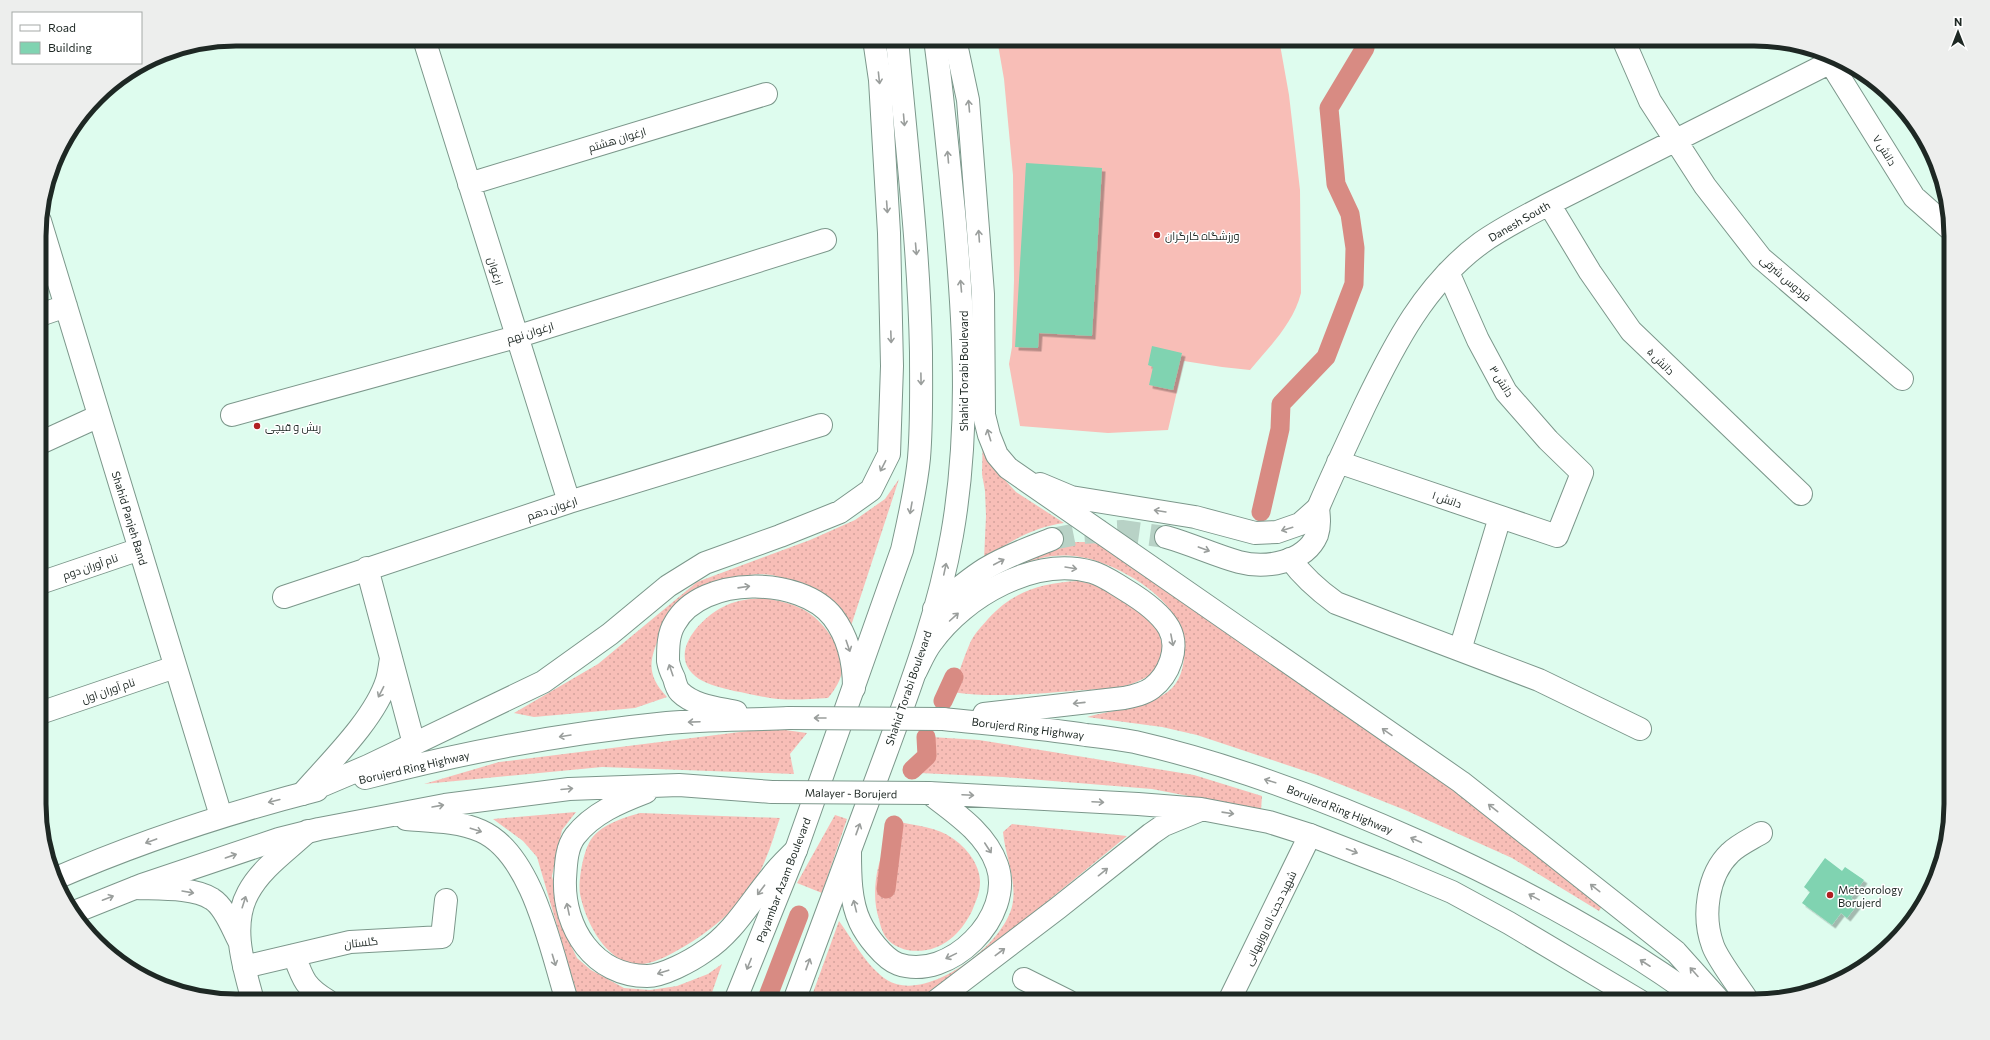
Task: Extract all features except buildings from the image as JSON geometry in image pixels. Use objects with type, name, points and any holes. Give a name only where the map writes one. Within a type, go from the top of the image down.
[{"type":"main road","name":"ارغوان","points":[[426,46],[516,337],[569,502]]},
{"type":"main road","points":[[302,794],[368,766],[543,682],[610,634],[668,586],[705,563],[780,536],[840,512],[871,490],[889,454],[892,366],[889,233],[880,80],[875,46]]},
{"type":"main road","points":[[854,688],[902,550],[911,509],[919,458],[922,405],[920,315],[898,46]]},
{"type":"main road","name":"Shahid Torabi Boulevard","points":[[850,851],[916,671],[943,578],[952,535],[960,472],[965,383],[962,300],[943,96],[936,46]]},
{"type":"main road","points":[[956,46],[968,100],[983,294],[984,415],[988,435],[997,455],[1008,468],[1460,782],[1676,952],[1714,994]]},
{"type":"main road","name":"فردوس شرقی","points":[[1626,46],[1650,101],[1705,186],[1761,258],[1902,379]]},
{"type":"main road","name":"Danesh South","points":[[1318,508],[1338,462],[1389,357],[1410,319],[1430,292],[1448,272],[1480,244],[1510,224],[1830,62]]},
{"type":"main road","name":"دانش ۷","points":[[1837,66],[1914,196],[1944,223]]},
{"type":"main road","name":"ارغوان هشتم","points":[[469,184],[766,94]]},
{"type":"main road","name":"دانش ۵","points":[[1549,204],[1590,272],[1631,331],[1801,494]]},
{"type":"main road","name":"ارغوان نهم","points":[[232,415],[516,337],[825,240]]},
{"type":"main road","name":"Shahid Panjeh Band","points":[[46,241],[221,816]]},
{"type":"main road","name":"دانش ۳","points":[[1448,272],[1478,340],[1506,392],[1548,440],[1582,473],[1557,536]]},
{"type":"main road","points":[[46,313],[66,306]]},
{"type":"main road","points":[[46,440],[99,416]]},
{"type":"main road","name":"ارغوان دهم","points":[[284,597],[367,568],[569,502],[821,425]]},
{"type":"main road","name":"دانش ۱","points":[[1338,462],[1557,536]]},
{"type":"main road","points":[[1008,468],[1071,497],[1195,517],[1255,533],[1277,532],[1300,524],[1318,508]]},
{"type":"main road","points":[[1166,537],[1240,562],[1266,564],[1290,560],[1306,549],[1317,534],[1319,523],[1318,508]]},
{"type":"main road","points":[[1460,650],[1500,517]]},
{"type":"main road","points":[[934,609],[961,586],[985,569],[1014,554],[1052,539]]},
{"type":"main road","name":"نام آوران دوم","points":[[46,581],[140,549]]},
{"type":"main road","points":[[1290,560],[1302,576],[1315,588],[1336,603],[1539,680],[1640,729]]},
{"type":"main road","points":[[854,688],[851,654],[844,634],[832,616],[814,601],[794,592],[752,586],[727,589],[705,597],[688,608],[674,623],[668,644],[669,667],[679,691],[704,705],[740,713],[789,718],[943,719],[1141,695],[1152,688],[1164,676],[1172,662],[1173,646],[1169,629],[1157,615],[1133,595],[1093,572],[1065,567],[1038,571],[1012,579],[964,609],[947,624],[931,642],[916,671]]},
{"type":"main road","points":[[367,568],[392,655],[414,744]]},
{"type":"main road","points":[[302,794],[349,740],[373,708],[387,680],[392,655]]},
{"type":"main road","name":"نام آوران اول","points":[[46,711],[176,667]]},
{"type":"main road","name":"Payambar Azam Boulevard","points":[[738,994],[796,850],[854,688]]},
{"type":"main road","name":"Borujerd Ring Highway","points":[[60,876],[100,859],[221,816],[439,759],[564,736],[669,723],[789,718]]},
{"type":"main road","name":"Borujerd Ring Highway","points":[[943,719],[1060,731],[1133,742],[1190,756],[1278,783],[1359,814],[1529,894],[1634,955],[1691,994]]},
{"type":"main road","points":[[679,785],[648,791],[622,801],[601,813],[584,826],[574,837],[569,848],[566,864],[565,885],[570,921],[581,940],[594,957],[612,968],[629,974],[648,976],[666,972],[706,951],[732,927],[772,875],[796,850]]},
{"type":"main road","points":[[78,910],[135,888],[279,839],[308,831],[445,805],[569,789],[679,785]]},
{"type":"main road","name":"Malayer - Borujerd","points":[[679,785],[772,792],[930,793]]},
{"type":"main road","points":[[850,851],[850,877],[854,901],[860,922],[880,950],[898,964],[917,967],[933,965],[956,954],[969,945],[988,922],[996,908],[1000,879],[997,864],[989,848],[972,828],[930,793]]},
{"type":"main road","points":[[930,793],[1138,804],[1201,809],[1262,821],[1310,835],[1452,892],[1509,923],[1628,994]]},
{"type":"main road","points":[[945,994],[1058,908],[1151,834],[1164,825],[1201,809]]},
{"type":"main road","points":[[355,822],[400,818],[462,826],[482,831],[500,844],[514,857],[535,897],[564,994]]},
{"type":"main road","points":[[251,994],[239,941],[243,904],[248,892],[269,867],[308,831]]},
{"type":"main road","points":[[1744,994],[1713,946],[1708,918],[1709,897],[1714,876],[1730,853],[1761,833]]},
{"type":"main road","name":"شهید حجت اله روزبهانی","points":[[1232,994],[1310,835]]},
{"type":"main road","points":[[797,994],[850,851]]},
{"type":"main road","points":[[135,888],[184,891],[212,899],[221,908],[239,941]]},
{"type":"main road","name":"گلستان","points":[[244,967],[350,942],[442,937],[446,900]]},
{"type":"main road","points":[[294,955],[303,981],[316,994]]},
{"type":"main road","points":[[1024,979],[1054,994]]},
{"type":"shaded area","name":"ورزشگاه کارگران","points":[[998,46],[1280,46],[1289,95],[1300,190],[1301,293],[1287,325],[1250,370],[1184,361],[1168,430],[1108,433],[1020,426],[1009,364],[1012,347],[1014,280],[1013,175],[1004,79]]},
{"type":"shaded area","points":[[983,427],[1003,478],[1016,492],[1064,523],[1042,528],[1022,536],[984,559],[986,516],[985,491],[982,474]]},
{"type":"shaded area","points":[[899,479],[851,626],[801,589],[781,578],[761,574],[729,579],[677,604],[671,612],[658,639],[652,656],[652,672],[655,680],[667,697],[635,708],[534,717],[514,713],[598,664],[697,582],[810,540],[855,520],[885,499]]},
{"type":"shaded area","points":[[1069,542],[1091,542],[1112,549],[1440,779],[1602,906],[1599,911],[1512,858],[1405,810],[1317,775],[1197,735],[1162,727],[1087,717],[1145,703],[1168,692],[1176,684],[1181,674],[1184,657],[1184,644],[1181,630],[1175,616],[1165,603],[1137,580],[1104,564],[1073,556],[1052,556],[1033,560],[995,576],[992,573],[1026,556]]},
{"type":"shaded area","points":[[1078,581],[1096,585],[1116,593],[1157,626],[1163,648],[1162,665],[1142,680],[1115,688],[1012,695],[982,695],[952,692],[972,640],[981,627],[998,609],[1018,595],[1029,590],[1052,584]]},
{"type":"shaded area","points":[[762,598],[787,603],[804,610],[821,623],[831,636],[841,657],[842,673],[828,698],[799,700],[777,699],[734,691],[703,681],[689,670],[685,659],[686,648],[697,627],[717,610],[731,603]]},
{"type":"shaded area","points":[[771,728],[807,733],[790,754],[794,774],[602,767],[424,784],[499,762]]},
{"type":"shaded area","points":[[931,737],[979,740],[1194,775],[1262,796],[1261,810],[1152,789],[1003,777],[920,773],[934,757]]},
{"type":"shaded area","points":[[576,812],[562,830],[552,876],[565,933],[577,958],[591,970],[624,988],[650,990],[677,986],[708,974],[722,964],[711,994],[577,994],[537,857],[523,841],[493,819]]},
{"type":"shaded area","points":[[640,813],[780,818],[770,848],[759,873],[751,887],[730,912],[705,933],[673,953],[648,963],[635,964],[619,959],[596,935],[582,904],[580,883],[585,854],[589,843],[598,831],[626,817]]},
{"type":"shaded area","points":[[835,815],[847,819],[822,893],[797,883]]},
{"type":"shaded area","points":[[900,822],[934,829],[946,834],[967,851],[978,869],[980,882],[979,893],[967,920],[954,936],[938,947],[928,950],[907,950],[892,943],[887,939],[883,932],[877,910],[875,890],[880,860],[888,840]]},
{"type":"shaded area","points":[[1012,824],[1127,836],[1016,927],[929,994],[813,994],[839,921],[867,961],[880,975],[887,980],[903,985],[923,984],[943,977],[982,951],[997,934],[1008,917],[1013,901],[1014,892],[1012,875],[1003,832]]},
{"type":"waterway","points":[[1261,512],[1280,429],[1281,404],[1326,357],[1354,284],[1355,248],[1350,214],[1336,184],[1329,108],[1365,48],[1364,46]]},
{"type":"waterway","points":[[943,701],[954,677]]},
{"type":"waterway","points":[[912,770],[927,756],[926,737]]},
{"type":"waterway","points":[[886,889],[894,825]]},
{"type":"waterway","points":[[769,994],[799,915]]},
{"type":"tunnel","points":[[1052,539],[1082,533],[1122,531],[1166,537]]},
{"type":"place","name":"ورزشگاه کارگران","points":[[1157,235]]},
{"type":"place","name":"ریش و قیچی","points":[[257,426]]},
{"type":"place","name":"Meteorology Borujerd","points":[[1830,895]]}]
